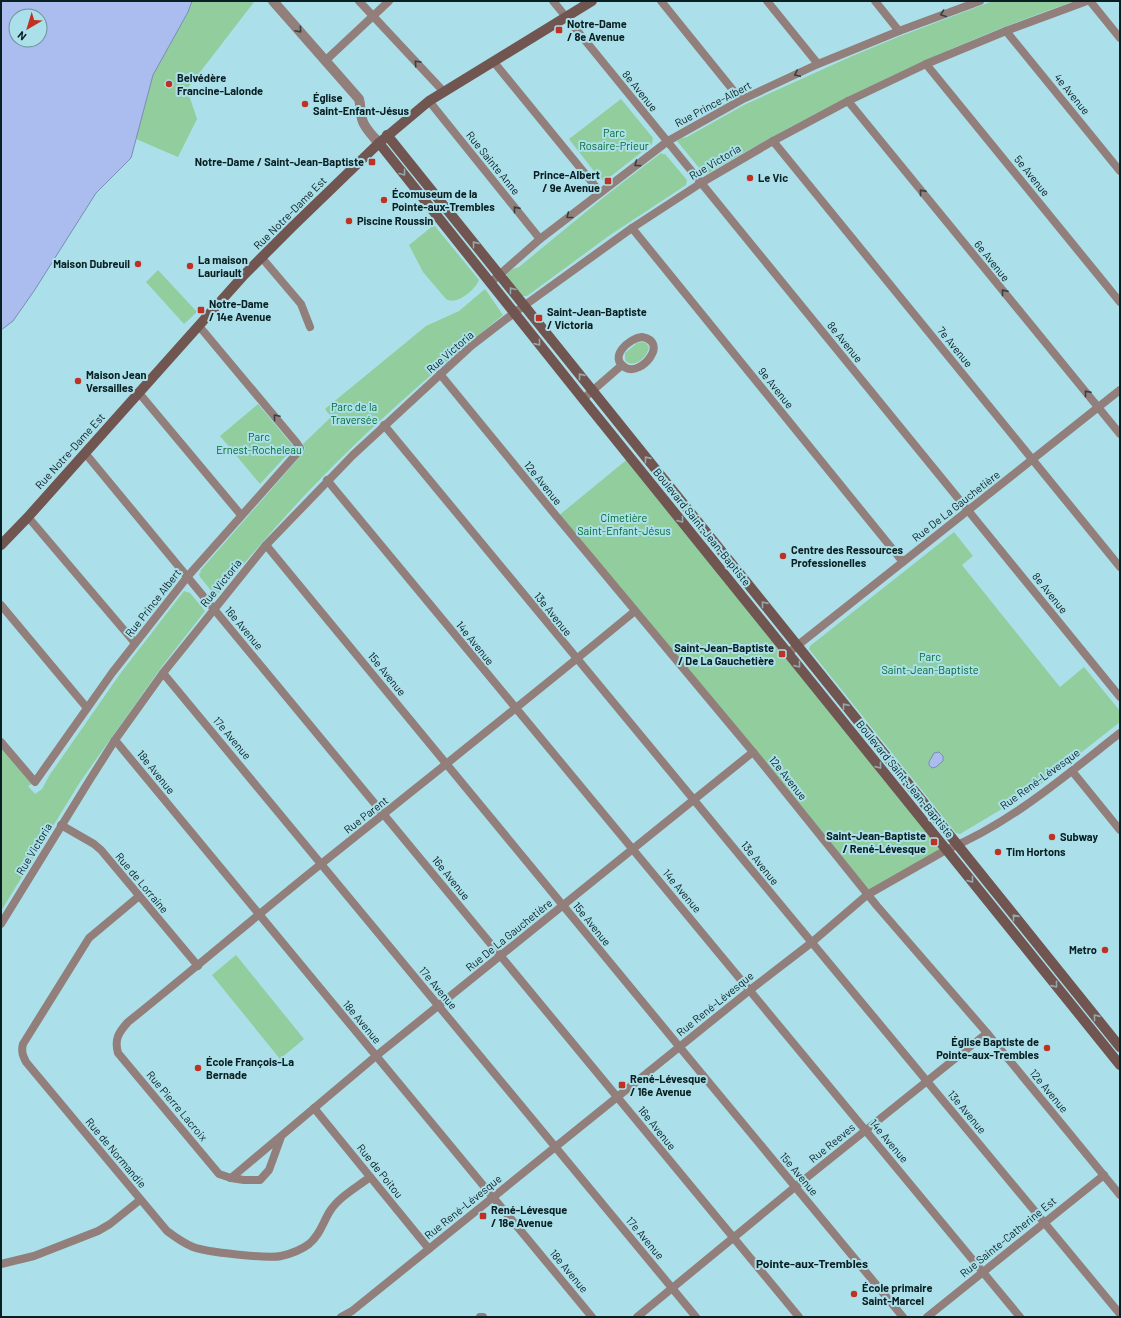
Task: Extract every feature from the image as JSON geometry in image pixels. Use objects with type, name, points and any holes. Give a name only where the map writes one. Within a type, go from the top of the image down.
[{"type":"main road","name":"Rue Notre-Dame Est","points":[[1,545],[262,258],[387,135],[429,101],[493,60],[592,1]]},
{"type":"main road","name":"Boulevard Saint-Jean-Baptiste","points":[[387,135],[1120,1047]]},
{"type":"main road","name":"Boulevard Saint-Jean-Baptiste","points":[[379,143],[583,399],[1120,1065]]},
{"type":"main road","points":[[442,222],[452,214]]},
{"type":"main road","points":[[612,435],[623,429]]},
{"type":"main road","points":[[1031,955],[1040,947]]},
{"type":"street","name":"Boulevard Saint-Jean-Baptiste","points":[[273,1],[359,100],[362,108],[362,120],[366,128],[379,143]]},
{"type":"street","points":[[359,1],[444,92]]},
{"type":"street","points":[[325,61],[389,1]]},
{"type":"street","name":"8e Avenue","points":[[553,1],[1120,697]]},
{"type":"street","points":[[661,1],[740,100]]},
{"type":"street","points":[[767,1],[818,64]]},
{"type":"street","points":[[875,1],[899,31]]},
{"type":"street","name":"Rue Prince-Albert","points":[[490,283],[540,239],[668,141],[740,100],[818,64],[899,31],[979,1]]},
{"type":"street","name":"Rue Victoria","points":[[1,924],[115,740],[163,673],[266,544],[327,480],[384,425],[471,346],[632,228],[701,183],[773,141],[848,101],[926,64],[1006,31],[1087,1]]},
{"type":"street","points":[[1090,1],[1120,38]]},
{"type":"street","name":"4e Avenue","points":[[1006,31],[1120,171]]},
{"type":"street","points":[[493,60],[600,192]]},
{"type":"street","name":"5e Avenue","points":[[926,64],[1120,302]]},
{"type":"street","name":"Rue Sainte Anne","points":[[429,101],[540,239]]},
{"type":"street","name":"6e Avenue","points":[[848,101],[1120,434]]},
{"type":"street","name":"7e Avenue","points":[[773,141],[1120,567]]},
{"type":"street","name":"9e Avenue","points":[[632,228],[903,562]]},
{"type":"street","points":[[262,258],[301,304],[310,327]]},
{"type":"street","name":"Rue Prince Albert","points":[[1,742],[36,782],[87,708],[135,643],[188,576],[297,454],[300,448],[199,326]]},
{"type":"street","points":[[642,337],[649,339],[652,342],[654,349],[652,356],[640,367],[634,369],[626,368],[622,365],[619,357],[620,351],[632,340],[642,337]]},
{"type":"street","points":[[583,399],[622,365]]},
{"type":"street","name":"12e Avenue","points":[[440,374],[753,752],[868,894],[987,1033],[1120,1195]]},
{"type":"street","name":"Rue De La Gauchetière","points":[[788,653],[1120,390]]},
{"type":"street","points":[[139,392],[241,515]]},
{"type":"street","name":"13e Avenue","points":[[384,425],[576,660],[694,799],[811,943],[1120,1314]]},
{"type":"street","name":"16e Avenue","points":[[85,453],[798,1317]]},
{"type":"street","name":"14e Avenue","points":[[327,480],[1020,1317]]},
{"type":"street","points":[[28,517],[135,643]]},
{"type":"street","name":"15e Avenue","points":[[266,544],[680,1048],[904,1317]]},
{"type":"street","points":[[1,606],[87,708]]},
{"type":"street","name":"Rue Parent","points":[[116,1040],[122,1028],[128,1022],[635,611]]},
{"type":"street","name":"17e Avenue","points":[[163,673],[696,1317]]},
{"type":"street","name":"Rue René-Lévesque","points":[[341,1317],[352,1311],[494,1198],[750,990],[811,943],[868,894],[1014,814],[1120,733]]},
{"type":"street","name":"18e Avenue","points":[[115,740],[592,1317]]},
{"type":"street","name":"Rue De La Gauchetière","points":[[231,1178],[376,1056],[753,752]]},
{"type":"street","points":[[1072,771],[1120,830]]},
{"type":"street","name":"Rue de Lorraine","points":[[61,825],[94,844],[101,850],[198,966]]},
{"type":"street","name":"Rue de Normandie","points":[[138,896],[89,938],[26,1039],[22,1049],[26,1062],[167,1231],[180,1241],[194,1248],[267,1257],[280,1256],[295,1252],[308,1245],[316,1237],[323,1227],[330,1211],[340,1200],[370,1177]]},
{"type":"street","name":"Rue Reeves","points":[[637,1317],[795,1187],[987,1033]]},
{"type":"street","name":"Rue Pierre Lacroix","points":[[116,1040],[118,1053],[219,1174],[231,1178]]},
{"type":"street","name":"Rue de Poitou","points":[[314,1108],[429,1249]]},
{"type":"street","points":[[231,1178],[260,1180],[269,1170],[280,1137]]},
{"type":"street","name":"Rue Sainte-Catherine Est","points":[[927,1317],[1104,1174]]},
{"type":"street","points":[[1,1264],[34,1256],[98,1231],[110,1224],[140,1200]]},
{"type":"green space","points":[[192,1],[254,2],[187,89],[197,119],[178,157],[136,139],[153,75],[188,12]]},
{"type":"green space","points":[[993,1],[1072,2],[977,38],[930,58],[794,125],[705,175],[677,141],[687,137],[744,105],[850,57]]},
{"type":"green space","name":"Parc Rosaire-Prieur","points":[[621,99],[653,138],[652,144],[606,180],[603,180],[600,179],[569,139]]},
{"type":"green space","points":[[661,153],[665,154],[687,180],[686,185],[610,235],[527,296],[521,296],[508,279],[506,273],[519,267],[604,197]]},
{"type":"green space","points":[[434,225],[479,280],[474,288],[460,299],[450,301],[446,299],[423,272],[409,245]]},
{"type":"green space","points":[[158,270],[197,312],[184,324],[146,282]]},
{"type":"green space","name":"Parc de la Traversée","points":[[485,289],[503,315],[417,387],[355,444],[290,511],[219,593],[213,593],[200,577],[200,571],[303,453],[305,448],[303,444],[331,417],[325,409],[426,326],[459,311]]},
{"type":"green space","points":[[637,343],[646,343],[649,347],[646,355],[636,363],[628,363],[625,360],[625,353]]},
{"type":"green space","name":"Parc Ernest-Rocheleau","points":[[258,404],[294,447],[260,484],[220,436]]},
{"type":"green space","name":"Cimetière Saint-Enfant-Jésus","points":[[630,457],[946,850],[867,895],[557,517]]},
{"type":"green space","name":"Parc Saint-Jean-Baptiste","points":[[954,532],[973,556],[962,565],[1060,687],[1084,667],[1120,711],[1120,722],[1032,791],[960,834],[956,833],[809,649],[810,646]]},
{"type":"green space","points":[[184,591],[190,593],[205,611],[163,665],[80,782],[1,911],[1,742],[35,782],[28,786],[35,794],[42,789],[49,776],[120,674]]},
{"type":"green space","points":[[236,955],[304,1039],[280,1059],[212,975]]},
{"type":"water","points":[[1,1],[192,1],[188,12],[153,75],[131,158],[96,193],[34,291],[13,321],[1,330]]},
{"type":"water","points":[[939,752],[943,756],[943,761],[936,767],[932,768],[929,765],[929,762],[934,753]]},
{"type":"place","name":"Notre-Dame / 8e Avenue","points":[[559,30]]},
{"type":"place","name":"Belvédère Francine-Lalonde","points":[[169,84]]},
{"type":"place","name":"Église Saint-Enfant-Jésus","points":[[305,104]]},
{"type":"place","name":"Notre-Dame / Saint-Jean-Baptiste","points":[[372,162]]},
{"type":"place","name":"Le Vic","points":[[750,178]]},
{"type":"place","name":"Prince-Albert / 9e Avenue","points":[[608,181]]},
{"type":"place","name":"Écomuseum de la Pointe-aux-Trembles","points":[[384,200]]},
{"type":"place","name":"Piscine Roussin","points":[[349,221]]},
{"type":"place","name":"Maison Dubreuil","points":[[138,264]]},
{"type":"place","name":"La maison Lauriault","points":[[190,266]]},
{"type":"place","name":"Notre-Dame / 14e Avenue","points":[[201,310]]},
{"type":"place","name":"Saint-Jean-Baptiste / Victoria","points":[[539,318]]},
{"type":"place","name":"Maison Jean Versailles","points":[[78,381]]},
{"type":"place","name":"Centre des Ressources Professionelles","points":[[783,556]]},
{"type":"place","name":"Saint-Jean-Baptiste / De La Gauchetière","points":[[782,654]]},
{"type":"place","name":"Subway","points":[[1052,837]]},
{"type":"place","name":"Saint-Jean-Baptiste / René-Lévesque","points":[[934,842]]},
{"type":"place","name":"Tim Hortons","points":[[998,852]]},
{"type":"place","name":"Metro","points":[[1105,950]]},
{"type":"place","name":"Église Baptiste de Pointe-aux-Trembles","points":[[1047,1048]]},
{"type":"place","name":"École François-La Bernade","points":[[198,1068]]},
{"type":"place","name":"René-Lévesque / 16e Avenue","points":[[622,1085]]},
{"type":"place","name":"René-Lévesque / 18e Avenue","points":[[483,1216]]},
{"type":"place","name":"École primaire Saint-Marcel","points":[[854,1294]]},
{"type":"district","name":"Pointe-aux-Trembles","points":[[812,1264]]}]
